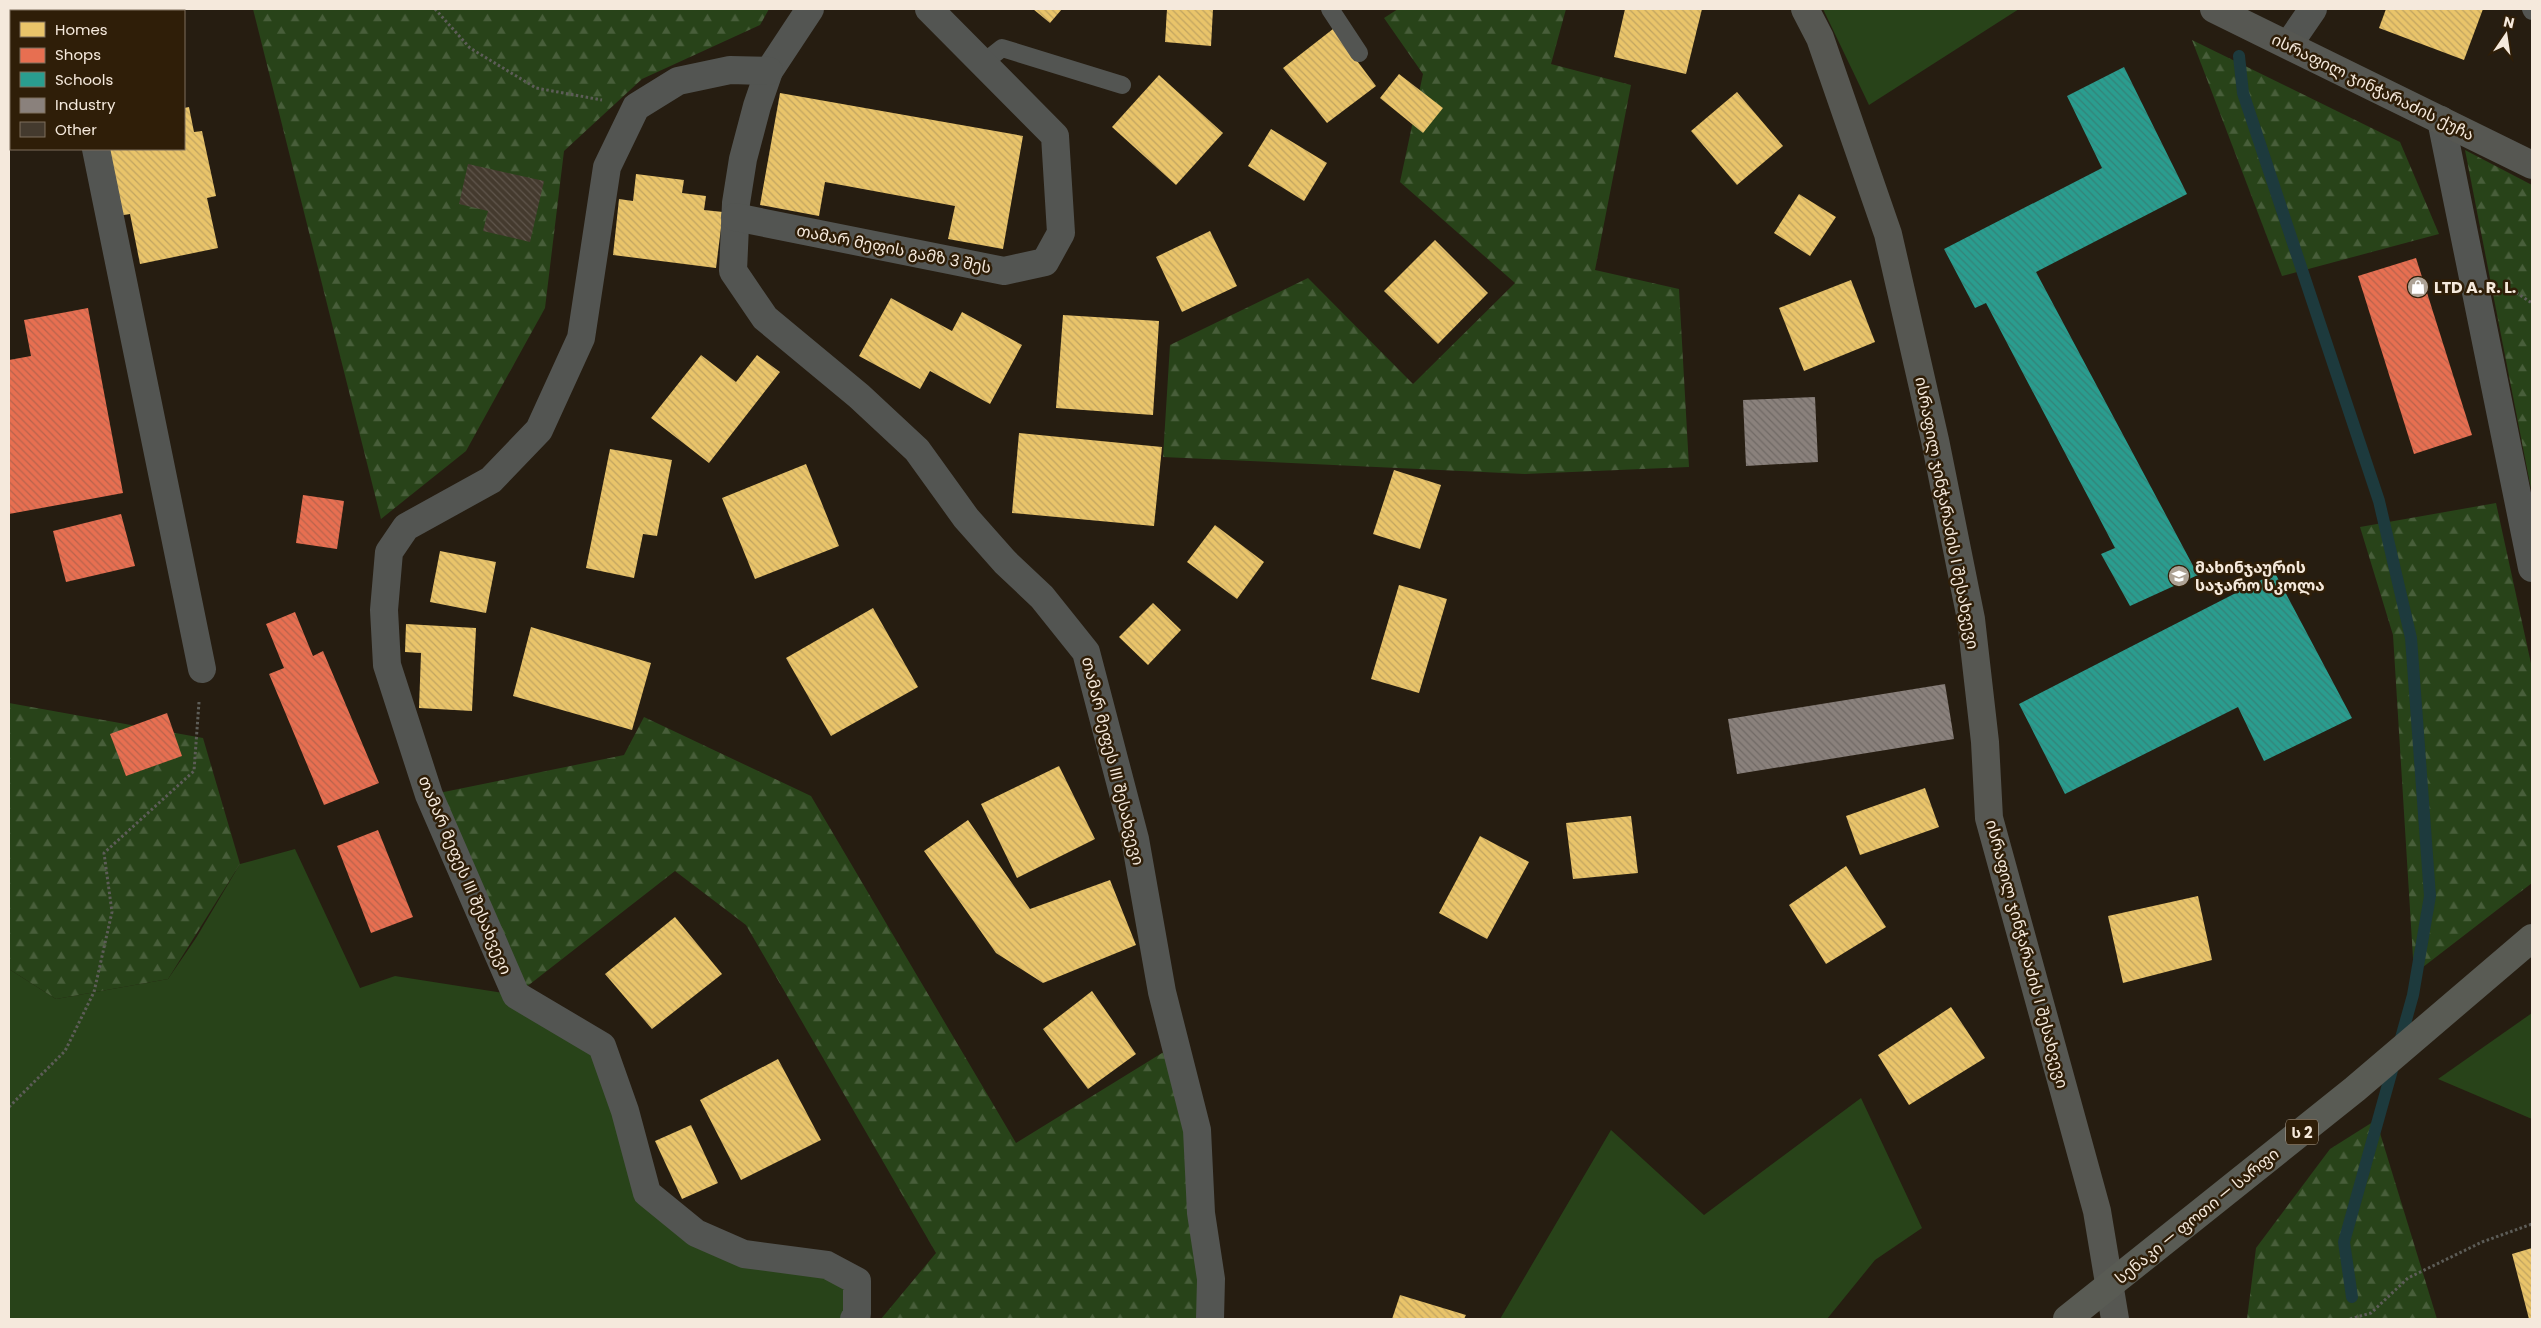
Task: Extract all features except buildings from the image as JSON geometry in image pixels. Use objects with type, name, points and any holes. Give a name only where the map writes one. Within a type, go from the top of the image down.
[{"type":"highway","name":"სენაკი — ფოთი — სარფი","points":[[2068,1319],[2355,1089],[2532,938]]},
{"type":"street","name":"თამარ მეფეს III შესახვევი","points":[[810,9],[769,71],[743,159],[735,217],[733,271],[766,318],[859,396],[917,450],[966,518],[1005,562],[1042,597],[1086,652],[1135,839],[1162,992],[1197,1130],[1201,1213],[1211,1279],[1210,1319]]},
{"type":"street","name":"თამარ მეფის გამზ 3 შეს","points":[[735,217],[1004,271],[1045,262],[1061,233],[1054,136],[929,9]]},
{"type":"street","name":"ისრაფილ ჯინჭარაძის I შესახვევი","points":[[1805,9],[1820,38],[1888,234],[1935,440],[1971,619],[1985,742],[1989,818],[2097,1210],[2115,1319]]},
{"type":"street","name":"ისრაფილ ჯინჭარაძის ქუჩა","points":[[2214,9],[2289,44],[2532,165]]},
{"type":"street","points":[[2289,44],[2313,9]]},
{"type":"street","points":[[636,107],[678,81],[730,70],[769,71]]},
{"type":"street","name":"თამარ მეფეს III შესახვევი","points":[[636,107],[607,167],[581,338],[539,430],[491,480],[406,526],[389,552],[384,610],[388,665],[429,795],[516,995],[602,1046],[624,1111],[648,1193],[696,1233],[744,1254],[827,1265],[857,1281],[858,1314],[854,1319]]},
{"type":"street","points":[[2441,120],[2532,568]]},
{"type":"street","points":[[96,150],[202,669]]},
{"type":"lane","points":[[1330,9],[1359,53]]},
{"type":"lane","points":[[984,63],[1002,48],[1122,85]]},
{"type":"path","points":[[434,9],[470,48],[536,88],[636,107]]},
{"type":"path","points":[[9,1107],[65,1051],[94,992],[112,912],[104,853],[194,771],[202,669]]},
{"type":"path","points":[[2350,1319],[2371,1313],[2408,1278],[2482,1242],[2532,1224]]},
{"type":"green space","points":[[253,9],[769,9],[760,25],[642,79],[564,151],[545,308],[466,451],[381,519]]},
{"type":"green space","points":[[1398,9],[1566,9],[1551,64],[1631,85],[1595,270],[1679,289],[1689,467],[1525,474],[1163,457],[1170,345],[1308,278],[1413,384],[1515,283],[1400,182],[1423,74],[1384,18]]},
{"type":"green space","points":[[1823,9],[2019,9],[1869,105]]},
{"type":"green space","points":[[2192,40],[2400,142],[2439,234],[2282,276]]},
{"type":"green space","points":[[2465,150],[2532,185],[2532,494]]},
{"type":"green space","points":[[2496,503],[2532,668],[2532,883],[2414,974],[2393,635],[2360,527]]},
{"type":"green space","points":[[9,703],[203,738],[240,864],[168,979],[56,999],[9,969]]},
{"type":"green space","points":[[644,717],[811,796],[1016,1143],[1175,1045],[1210,1319],[881,1319],[936,1253],[746,925],[675,871],[516,995],[429,795],[624,755]]},
{"type":"green space","points":[[295,849],[360,988],[395,976],[516,995],[602,1046],[647,1193],[696,1233],[857,1281],[854,1319],[9,1319],[9,969],[56,999],[168,979],[196,938],[240,864]]},
{"type":"green space","points":[[2532,1013],[2532,1119],[2438,1079]]},
{"type":"green space","points":[[1861,1098],[1922,1228],[1875,1260],[1827,1319],[1500,1319],[1611,1130],[1704,1215]]},
{"type":"green space","points":[[2376,1120],[2437,1319],[2247,1319],[2256,1248],[2330,1149]]},
{"type":"waterway","points":[[2239,56],[2243,93],[2379,501],[2411,638],[2430,896],[2413,995],[2344,1242],[2352,1297]]},
{"type":"place","name":"LTD A. R. L.","points":[[2418,287]]},
{"type":"place","name":"მახინჯაურის საჯარო სკოლა","points":[[2179,576]]}]
